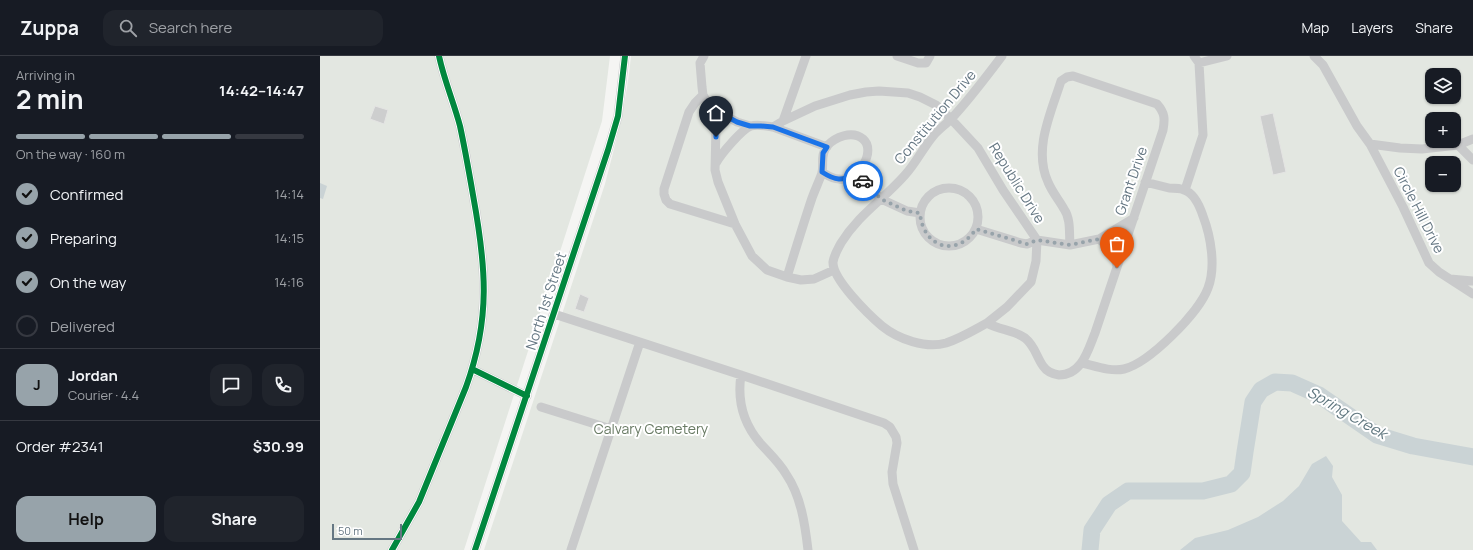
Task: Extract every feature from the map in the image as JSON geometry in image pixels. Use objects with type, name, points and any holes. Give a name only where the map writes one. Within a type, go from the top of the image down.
[{"type":"street","points":[[392,550],[419,502],[472,369],[483,316],[483,262],[480,236],[460,127],[439,56]]},
{"type":"street","name":"North 1st Street","points":[[475,550],[610,143],[619,109],[625,56]]},
{"type":"street","points":[[783,121],[806,56]]},
{"type":"street","points":[[897,56],[918,63],[926,63],[930,56]]},
{"type":"street","name":"Constitution Drive","points":[[834,270],[833,263],[835,254],[848,232],[861,216],[905,175],[934,135],[951,118],[1002,56]]},
{"type":"street","points":[[1185,190],[1203,135],[1197,60],[1227,56]]},
{"type":"street","name":"Circle Hill Drive","points":[[1314,56],[1324,65],[1357,126],[1370,144],[1403,207],[1429,263],[1439,272],[1473,294]]},
{"type":"street","points":[[700,58],[703,95],[711,108],[716,127],[715,170],[718,182],[735,224],[752,256],[767,270],[801,280],[814,279],[834,270],[849,292],[868,313],[889,331],[909,341],[930,345],[945,343],[987,323],[995,328],[1016,333],[1025,338],[1036,350],[1043,366],[1053,374],[1060,375],[1069,373],[1082,363],[1122,369],[1134,366],[1152,354],[1195,310],[1208,288],[1211,272],[1208,237],[1201,210],[1195,198],[1185,190],[1146,182]]},
{"type":"street","name":"Grant Drive","points":[[1070,245],[1069,221],[1065,210],[1048,182],[1042,159],[1042,144],[1062,81],[1067,77],[1073,76],[1157,104],[1163,110],[1165,118],[1163,130],[1134,218],[1088,352],[1082,363]]},
{"type":"street","name":"Republic Drive","points":[[773,127],[814,106],[866,92],[879,91],[908,93],[920,97],[936,105],[951,118],[978,148],[1003,190],[1037,240],[1036,266],[1031,282],[1007,307],[987,323]]},
{"type":"street","points":[[703,95],[689,112],[666,181],[664,194],[666,200],[670,204],[735,224]]},
{"type":"street","points":[[711,108],[737,122],[750,126],[773,127],[827,147]]},
{"type":"street","points":[[716,163],[732,142],[750,126]]},
{"type":"street","points":[[787,277],[805,218],[822,172],[823,153],[827,147],[838,138],[845,135],[854,135],[863,139],[866,144],[867,152],[862,166],[857,174],[847,179],[838,180],[822,172]]},
{"type":"street","points":[[1461,144],[1473,139]]},
{"type":"street","points":[[1370,144],[1400,148],[1431,148]]},
{"type":"street","points":[[1461,148],[1473,160]]},
{"type":"street","points":[[857,174],[881,199],[907,211],[920,213]]},
{"type":"street","points":[[951,187],[970,195],[977,206],[979,218],[976,229],[969,238],[958,244],[948,246],[939,244],[927,235],[921,224],[920,213],[926,199],[934,192],[943,188],[951,187]]},
{"type":"street","points":[[976,229],[1021,243],[1027,244],[1037,240],[1070,245],[1099,239],[1134,218]]},
{"type":"street","points":[[1099,239],[1112,251],[1117,268]]},
{"type":"street","points":[[1449,279],[1473,281]]},
{"type":"street","points":[[554,314],[884,423],[890,427],[896,437],[897,443],[892,472],[893,484],[914,550]]},
{"type":"street","points":[[571,550],[640,342]]},
{"type":"street","points":[[472,369],[527,396]]},
{"type":"street","points":[[741,375],[739,389],[740,402],[746,421],[751,432],[786,473],[794,488],[804,522],[808,550]]},
{"type":"street","points":[[541,406],[611,429]]},
{"type":"green space","points":[[320,56],[610,56],[602,121],[464,550],[320,550]]},
{"type":"green space","name":"Calvary Cemetery","points":[[631,56],[1473,56],[1473,550],[484,550],[605,184],[621,121]]},
{"type":"shaded area","points":[[320,183],[327,186],[323,199],[320,198]]},
{"type":"shaded area","points":[[1326,456],[1333,466],[1332,477],[1342,495],[1342,521],[1361,542],[1371,542],[1377,550],[1180,550],[1195,538],[1228,530],[1258,517],[1283,501],[1299,486],[1312,464]]},
{"type":"building","points":[[375,106],[388,110],[384,124],[370,119]]},
{"type":"building","points":[[1273,113],[1286,172],[1273,175],[1260,116]]},
{"type":"building","points":[[580,294],[589,298],[584,312],[575,309]]},
{"type":"waterway","name":"Spring Creek","points":[[1090,550],[1092,530],[1109,504],[1128,491],[1203,491],[1231,484],[1242,473],[1253,402],[1261,390],[1275,382],[1292,383],[1319,395],[1377,435],[1413,446],[1473,457]]},
{"type":"cycle path","points":[[392,550],[419,502],[466,387],[474,362],[483,315],[484,292],[481,245],[467,160],[460,126],[439,56]]},
{"type":"cycle path","points":[[475,550],[608,150],[618,116],[625,56]]},
{"type":"cycle path","points":[[472,369],[527,396]]},
{"type":"way so far","points":[[863,181],[881,199],[907,211],[920,213],[921,224],[927,235],[934,242],[939,244],[948,246],[958,244],[969,238],[976,229],[1027,244],[1037,240],[1045,240],[1070,245],[1099,239],[1112,251],[1117,268]]},
{"type":"route","points":[[716,137],[716,127],[711,108],[737,122],[750,126],[773,127],[827,147],[823,153],[822,172],[838,180],[847,179],[857,174],[863,181]]}]
